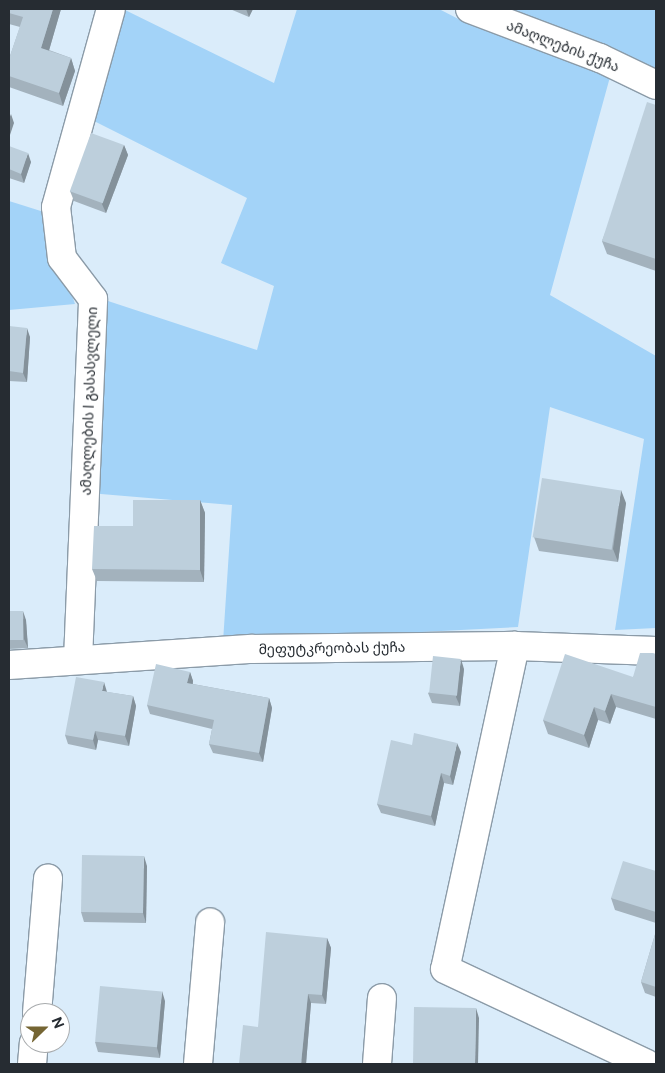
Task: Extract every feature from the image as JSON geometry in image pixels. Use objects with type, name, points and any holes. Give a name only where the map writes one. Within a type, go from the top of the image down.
[{"type":"street","name":"ამაღლების I გასასვლელი","points":[[78,660],[93,300],[62,258],[56,207],[112,9]]},
{"type":"street","name":"ამაღლების ქუჩა","points":[[470,9],[600,58],[656,85]]},
{"type":"street","name":"მეფუტკრეობას ქუჩა","points":[[9,665],[252,649],[515,646],[656,651]]},
{"type":"street","points":[[515,646],[445,969],[647,1064]]},
{"type":"street","points":[[38,1003],[48,878]]},
{"type":"street","points":[[198,1064],[210,923]]},
{"type":"street","points":[[377,1064],[382,998]]},
{"type":"shaded area","points":[[123,9],[274,83],[297,9],[439,9],[470,25],[610,77],[550,295],[656,356],[656,628],[615,630],[644,439],[550,407],[518,627],[223,642],[232,505],[89,493],[105,300],[257,350],[274,286],[221,263],[247,198],[94,121]]},
{"type":"shaded area","points":[[509,9],[656,9],[656,75]]},
{"type":"shaded area","points":[[9,201],[44,212],[75,304],[9,310]]},
{"type":"building","points":[[9,9],[53,9],[41,48],[71,58],[59,93],[9,76],[9,59],[23,17],[9,13]]},
{"type":"building","points":[[647,102],[656,105],[656,259],[602,241]]},
{"type":"building","points":[[91,133],[124,145],[103,203],[70,191]]},
{"type":"building","points":[[9,146],[28,153],[21,174],[9,169]]},
{"type":"building","points":[[9,326],[27,328],[23,373],[9,371]]},
{"type":"building","points":[[542,478],[621,491],[612,550],[533,537]]},
{"type":"building","points":[[133,500],[200,500],[200,570],[92,569],[94,526],[133,526]]},
{"type":"building","points":[[9,611],[23,611],[23,640],[9,640]]},
{"type":"building","points":[[640,653],[656,654],[656,707],[611,694],[605,711],[594,707],[584,735],[543,720],[565,654],[633,677]]},
{"type":"building","points":[[433,656],[461,659],[457,696],[429,693]]},
{"type":"building","points":[[156,664],[190,672],[187,683],[269,698],[259,753],[209,744],[214,720],[147,705]]},
{"type":"building","points":[[76,677],[104,682],[102,691],[133,696],[125,736],[95,731],[93,740],[65,735]]},
{"type":"building","points":[[414,733],[457,743],[450,776],[441,773],[431,816],[377,804],[391,740],[412,745]]},
{"type":"building","points":[[82,855],[144,856],[143,913],[81,912]]},
{"type":"building","points":[[623,861],[656,871],[656,912],[611,898]]},
{"type":"building","points":[[656,931],[656,987],[641,982]]},
{"type":"building","points":[[266,932],[327,938],[322,995],[308,994],[301,1064],[239,1064],[243,1025],[258,1027]]},
{"type":"building","points":[[100,986],[162,991],[157,1047],[95,1042]]},
{"type":"building","points":[[414,1007],[476,1008],[475,1064],[413,1064]]}]
